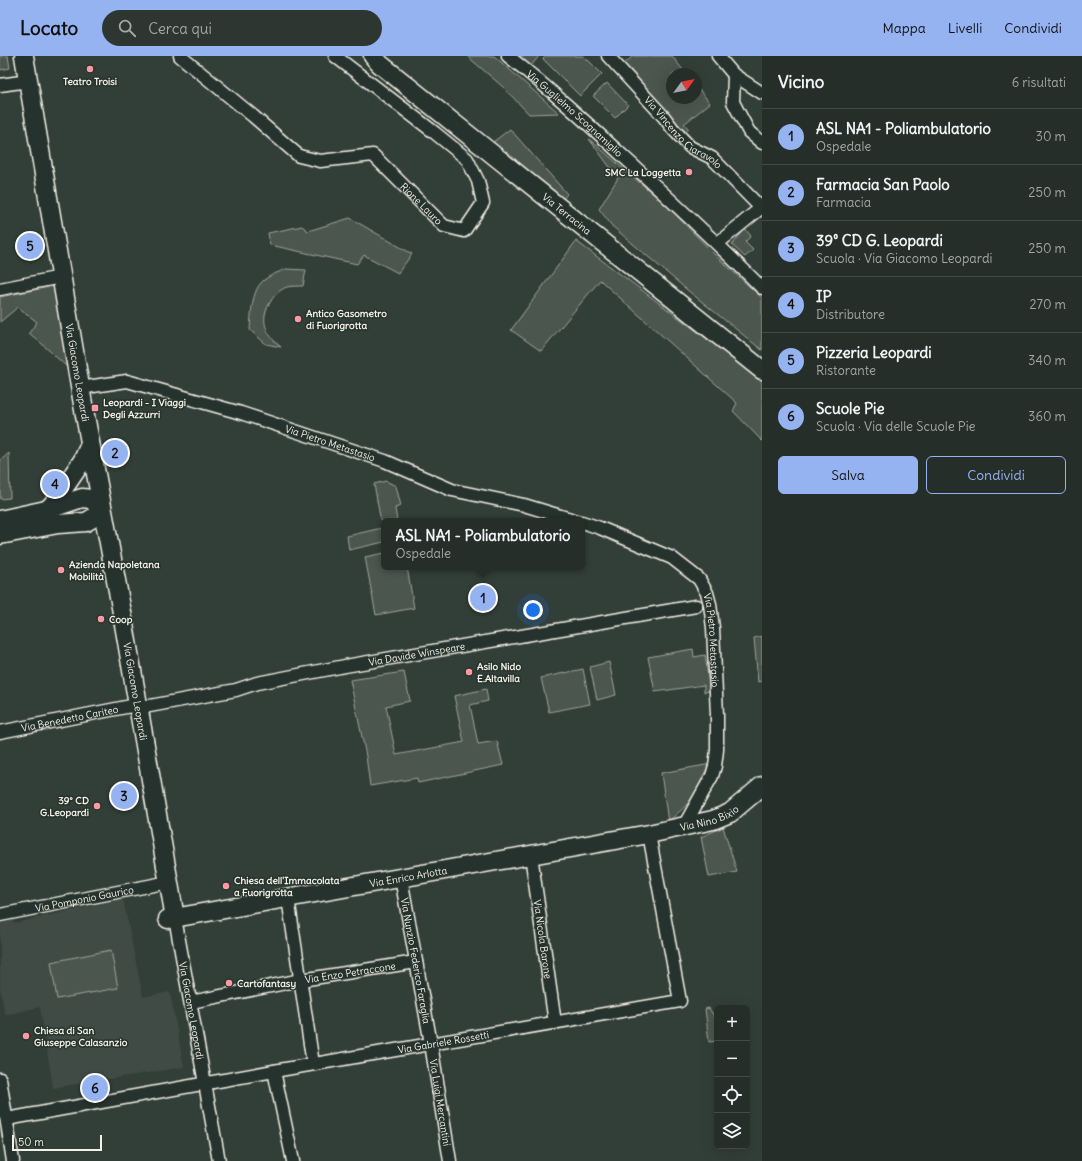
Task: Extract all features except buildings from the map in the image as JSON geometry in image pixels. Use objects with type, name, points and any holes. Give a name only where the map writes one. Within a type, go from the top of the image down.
[{"type":"street","name":"Via Giacomo Leopardi","points":[[24,56],[80,388],[169,882],[172,919],[206,1083],[219,1161]]},
{"type":"street","name":"Rione Lauro","points":[[180,56],[299,156],[320,162],[373,155],[444,226],[464,231],[483,203],[478,180],[467,159],[335,56]]},
{"type":"street","name":"Via Terracina","points":[[373,56],[380,64],[762,370]]},
{"type":"street","name":"Via Guglielmo Scognamiglio","points":[[508,56],[549,89],[718,243],[762,288]]},
{"type":"street","name":"Via Vincenzo Ciaravolo","points":[[608,56],[690,147],[712,158],[761,207]]},
{"type":"street","points":[[718,56],[734,75],[762,93]]},
{"type":"street","points":[[734,75],[733,102],[749,132],[762,143]]},
{"type":"street","points":[[0,85],[28,81]]},
{"type":"street","points":[[718,243],[761,207]]},
{"type":"street","points":[[0,289],[61,277]]},
{"type":"street","name":"Via Pietro Metastasio","points":[[80,388],[127,380],[241,413],[385,461],[452,490],[524,505],[567,518]]},
{"type":"street","points":[[46,510],[53,504],[86,454],[90,444]]},
{"type":"street","points":[[0,520],[46,510],[82,498],[91,500],[102,509],[93,518],[86,522],[58,524],[0,535]]},
{"type":"street","name":"Via Pietro Metastasio","points":[[585,523],[672,558],[699,579],[707,593],[713,628],[718,715],[717,750],[712,776],[684,826]]},
{"type":"street","name":"Via Davide Winspeare","points":[[138,708],[236,690],[258,683],[345,666],[696,606]]},
{"type":"street","name":"Via Benedetto Cariteo","points":[[0,732],[131,706],[138,708]]},
{"type":"street","name":"Via Nino Bixio","points":[[649,834],[713,820],[732,812],[762,786]]},
{"type":"street","name":"Via Enrico Arlotta","points":[[172,919],[649,834]]},
{"type":"street","name":"Via Gabriele Rossetti","points":[[7,1119],[274,1070],[680,1002],[649,834]]},
{"type":"street","name":"Via Nicola Barone","points":[[531,855],[556,1023]]},
{"type":"street","name":"Via Nunzio Federico Faraglia","points":[[401,878],[431,1044]]},
{"type":"street","name":"Via Pomponio Gaurico","points":[[0,915],[169,882]]},
{"type":"street","points":[[288,898],[313,1064]]},
{"type":"street","name":"Via Enzo Petraccone","points":[[190,1002],[301,980],[416,962]]},
{"type":"street","name":"Via Luigi Mercantini","points":[[431,1044],[450,1161]]},
{"type":"street","points":[[274,1070],[293,1161]]},
{"type":"street","points":[[0,1079],[13,1161]]},
{"type":"shaded area","points":[[0,56],[8,56],[10,68],[0,70]]},
{"type":"shaded area","points":[[467,56],[494,56],[559,113],[529,114],[503,87]]},
{"type":"shaded area","points":[[519,56],[539,56],[531,66]]},
{"type":"shaded area","points":[[546,56],[584,56],[602,74],[580,96],[543,59]]},
{"type":"shaded area","points":[[633,56],[672,56],[681,68],[666,68],[666,104],[702,104],[702,93],[710,103],[684,124],[689,129],[684,133],[623,65]]},
{"type":"shaded area","points":[[607,83],[628,105],[615,118],[593,96]]},
{"type":"shaded area","points":[[510,129],[567,194],[562,200],[493,142]]},
{"type":"shaded area","points":[[589,139],[666,205],[716,256],[762,298],[762,350],[686,289],[612,226],[599,209],[618,178]]},
{"type":"shaded area","points":[[350,218],[412,254],[398,273],[364,255],[357,264],[270,245],[268,233],[302,226],[308,231]]},
{"type":"shaded area","points":[[745,229],[751,236],[745,242],[753,250],[745,257],[732,245]]},
{"type":"shaded area","points":[[576,241],[762,380],[762,441],[733,411],[737,403],[600,280],[541,351],[511,330]]},
{"type":"shaded area","points":[[286,269],[306,270],[303,286],[287,287],[280,291],[272,299],[265,314],[268,331],[275,342],[281,347],[266,344],[250,330],[250,324],[251,311],[256,290],[264,280]]},
{"type":"shaded area","points":[[54,286],[68,368],[29,333],[37,322],[18,307],[0,322],[0,297]]},
{"type":"shaded area","points":[[9,453],[10,498],[0,499],[0,461]]},
{"type":"shaded area","points":[[386,481],[396,486],[401,506],[395,508],[397,518],[381,518],[381,522],[374,484]]},
{"type":"shaded area","points":[[381,528],[381,543],[349,550],[347,536]]},
{"type":"shaded area","points":[[381,554],[381,570],[408,570],[414,608],[376,615],[365,557]]},
{"type":"shaded area","points":[[762,636],[762,681],[758,682],[754,638]]},
{"type":"shaded area","points":[[693,649],[694,657],[705,655],[710,691],[704,692],[704,685],[655,692],[648,657]]},
{"type":"shaded area","points":[[609,662],[616,695],[597,700],[590,667]]},
{"type":"shaded area","points":[[583,669],[590,704],[549,712],[541,678]]},
{"type":"shaded area","points":[[404,672],[410,701],[386,706],[396,755],[464,742],[454,696],[486,689],[488,701],[470,705],[478,744],[497,741],[503,765],[418,783],[417,778],[370,786],[366,756],[350,680]]},
{"type":"shaded area","points":[[711,764],[692,798],[668,822],[661,773]]},
{"type":"shaded area","points":[[723,827],[737,872],[709,877],[701,837]]},
{"type":"shaded area","points":[[123,899],[143,997],[170,992],[184,1067],[53,1088],[40,1007],[5,1015],[0,988],[0,923],[13,919],[14,923]]},
{"type":"shaded area","points":[[111,950],[118,988],[57,999],[51,962]]},
{"type":"shaded area","points":[[709,1008],[714,1016],[714,1041],[709,1042],[705,1009]]},
{"type":"place","name":"Teatro Troisi","points":[[90,69]]},
{"type":"place","name":"SMC La Loggetta","points":[[689,172]]},
{"type":"place","name":"Pizzeria Leopardi","points":[[30,246]]},
{"type":"place","name":"Antico Gasometro di Fuorigrotta","points":[[298,319]]},
{"type":"place","name":"Leopardi - I Viaggi Degli Azzurri","points":[[95,408]]},
{"type":"place","name":"Farmacia San Paolo","points":[[115,453]]},
{"type":"place","name":"IP","points":[[55,484]]},
{"type":"place","name":"Azienda Napoletana Mobilità","points":[[61,570]]},
{"type":"place","name":"ASL NA1 - Poliambulatorio","points":[[483,598]]},
{"type":"place","name":"Coop","points":[[101,619]]},
{"type":"place","name":"Asilo Nido E.Altavilla","points":[[469,672]]},
{"type":"place","name":"39° CD G. Leopardi","points":[[124,796]]},
{"type":"place","name":"39° CD G.Leopardi","points":[[97,806]]},
{"type":"place","name":"Chiesa dell'Immacolata a Fuorigrotta","points":[[226,886]]},
{"type":"place","name":"Cartofantasy","points":[[229,983]]},
{"type":"place","name":"Chiesa di San Giuseppe Calasanzio","points":[[26,1036]]},
{"type":"place","name":"Scuole Pie","points":[[95,1088]]}]
